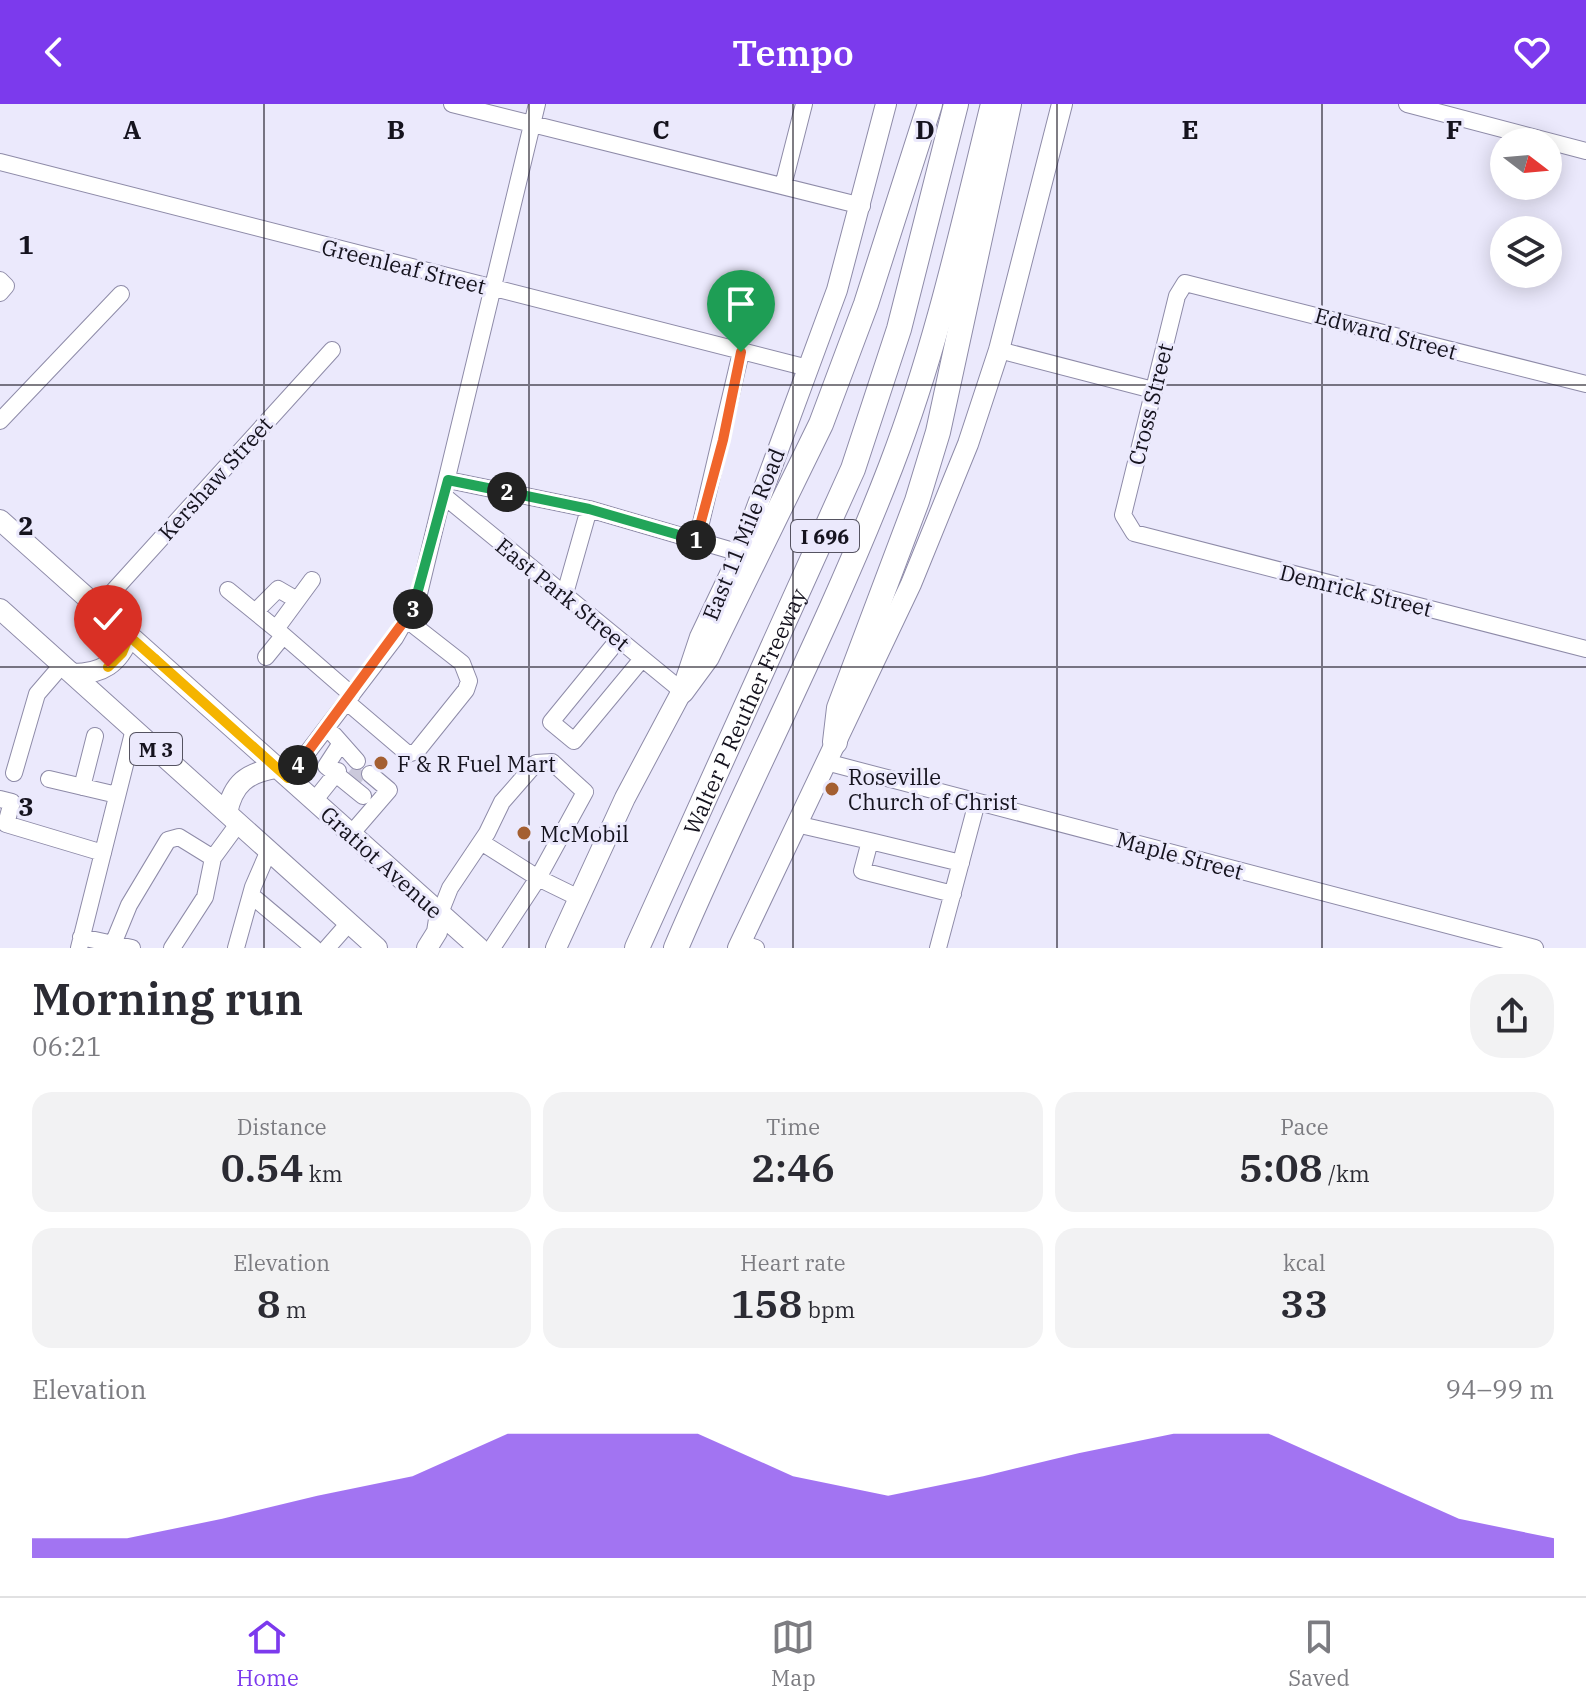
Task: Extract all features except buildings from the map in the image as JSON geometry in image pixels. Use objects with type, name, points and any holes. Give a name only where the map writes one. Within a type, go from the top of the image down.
[{"type":"highway","points":[[682,691],[707,657],[821,424],[866,304],[930,104]]},
{"type":"highway","name":"Walter P Reuther Freeway","points":[[637,948],[819,551],[857,457],[899,329],[956,104]]},
{"type":"highway","name":"Walter P Reuther Freeway","points":[[676,948],[815,646],[892,465],[944,300],[993,104]]},
{"type":"highway","points":[[830,752],[839,708],[917,501],[938,432],[1009,104]]},
{"type":"main road","name":"East 11 Mile Road","points":[[556,948],[625,798],[682,691],[700,637],[740,553],[837,290],[862,206],[886,104]]},
{"type":"main road","points":[[744,946],[796,824],[935,528],[999,350],[1062,104]]},
{"type":"main road","name":"Gratiot Avenue","points":[[0,520],[479,948]]},
{"type":"main road","name":"M 3","points":[[0,609],[377,948]]},
{"type":"main road","points":[[68,670],[108,667],[122,653],[129,636]]},
{"type":"main road","points":[[232,818],[240,781],[250,774],[282,773]]},
{"type":"main road","points":[[427,948],[437,932],[440,913]]},
{"type":"street","points":[[452,104],[862,206]]},
{"type":"street","points":[[282,773],[327,727],[407,620],[418,598],[537,104]]},
{"type":"street","points":[[783,186],[804,104]]},
{"type":"street","points":[[1407,104],[1586,151]]},
{"type":"street","name":"Greenleaf Street","points":[[0,162],[808,368]]},
{"type":"street","points":[[0,280],[6,286],[0,293]]},
{"type":"street","name":"Edward Street","points":[[1185,283],[1586,384]]},
{"type":"street","name":"Cross Street","points":[[1128,527],[1124,506],[1177,296],[1185,283]]},
{"type":"street","points":[[0,421],[121,294]]},
{"type":"street","name":"Kershaw Street","points":[[98,608],[332,350]]},
{"type":"street","points":[[999,350],[1153,390]]},
{"type":"street","points":[[697,540],[741,352]]},
{"type":"street","points":[[446,488],[589,509],[740,553]]},
{"type":"street","name":"East Park Street","points":[[446,488],[564,597],[682,691]]},
{"type":"street","points":[[564,597],[589,509]]},
{"type":"street","name":"Demrick Street","points":[[1128,527],[1140,535],[1586,649]]},
{"type":"street","points":[[266,657],[297,600],[312,580]]},
{"type":"street","points":[[255,612],[278,589],[297,600]]},
{"type":"street","points":[[228,590],[280,632],[408,754],[417,751],[466,690],[469,674],[462,663],[407,620]]},
{"type":"street","points":[[618,640],[551,722],[574,741],[642,659]]},
{"type":"street","points":[[14,773],[37,694],[68,670]]},
{"type":"street","points":[[327,727],[346,766],[371,788],[351,834]]},
{"type":"street","points":[[132,948],[80,943],[134,729]]},
{"type":"street","points":[[82,787],[95,736]]},
{"type":"street","name":"Maple Street","points":[[830,752],[977,802],[1535,948]]},
{"type":"street","points":[[440,913],[450,888],[481,842],[502,802],[536,763],[552,762],[585,792],[538,878],[492,948]]},
{"type":"street","points":[[314,801],[346,766]]},
{"type":"street","points":[[49,779],[117,795]]},
{"type":"street","points":[[0,799],[12,802],[6,824],[103,853]]},
{"type":"street","points":[[938,948],[977,802]]},
{"type":"street","points":[[172,948],[205,897],[213,858],[232,818]]},
{"type":"street","points":[[796,824],[961,863]]},
{"type":"street","points":[[113,944],[129,905],[168,840],[179,837],[213,858]]},
{"type":"street","points":[[870,841],[862,871],[953,894]]},
{"type":"street","points":[[481,842],[538,878],[579,898]]},
{"type":"street","points":[[236,948],[251,895],[269,850]]},
{"type":"street","points":[[251,895],[314,948]]},
{"type":"street","points":[[327,948],[349,923]]},
{"type":"tunnel","points":[[351,782],[363,767]]},
{"type":"place","name":"F & R Fuel Mart","points":[[381,763]]},
{"type":"place","name":"Roseville Church of Christ","points":[[832,789]]},
{"type":"place","name":"McMobil","points":[[524,833]]},
{"type":"route","points":[[108,667],[122,653],[129,636],[288,778],[407,620],[418,598],[448,480],[589,509],[697,540],[723,440],[741,352]]}]
